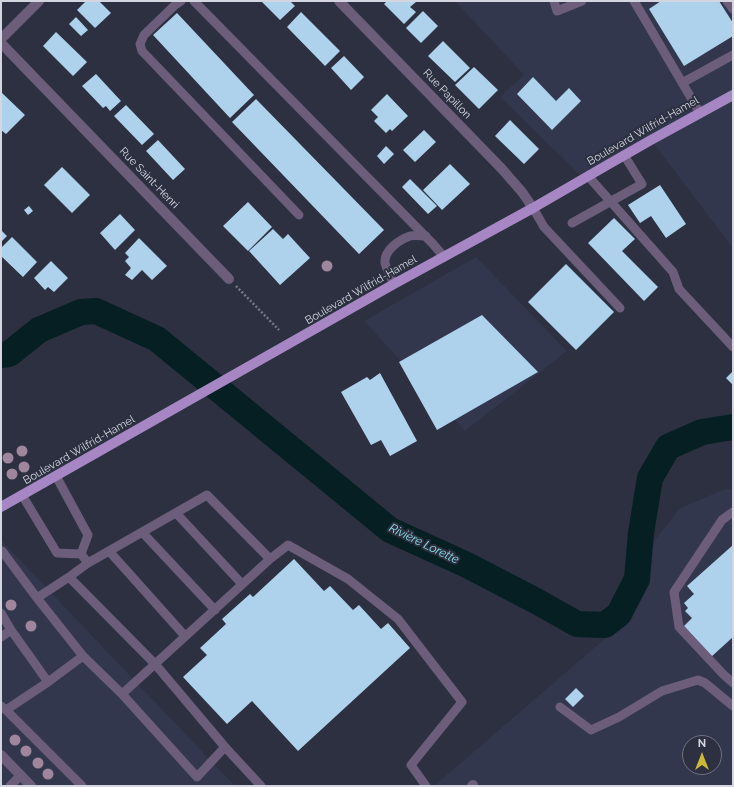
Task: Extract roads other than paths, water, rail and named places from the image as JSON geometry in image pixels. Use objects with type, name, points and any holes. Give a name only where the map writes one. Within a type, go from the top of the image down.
[{"type":"main road","name":"Boulevard Wilfrid-Hamel","points":[[1,507],[394,284],[533,208],[624,155],[733,95]]},
{"type":"street","points":[[1,39],[39,1]]},
{"type":"street","name":"Rue Papillon","points":[[339,1],[502,169],[522,192],[533,208]]},
{"type":"street","name":"Rue Saint-Henri","points":[[1,43],[229,279]]},
{"type":"street","points":[[1,755],[31,786]]},
{"type":"lane","points":[[181,1],[144,35],[140,44],[142,51],[299,215]]},
{"type":"lane","points":[[194,1],[426,236],[444,257]]},
{"type":"lane","points":[[554,1],[557,11],[582,1]]},
{"type":"lane","points":[[634,1],[700,113]]},
{"type":"lane","points":[[728,1],[733,9]]},
{"type":"lane","points":[[682,83],[733,55]]},
{"type":"lane","points":[[572,223],[642,184],[624,155]]},
{"type":"lane","points":[[588,176],[673,272],[679,289],[733,347]]},
{"type":"lane","points":[[533,208],[544,227],[620,308]]},
{"type":"lane","points":[[394,284],[386,263],[386,254],[401,240],[411,236],[426,236]]},
{"type":"lane","points":[[56,476],[88,535],[81,554]]},
{"type":"lane","points":[[22,495],[57,553],[81,554],[88,563]]},
{"type":"lane","points":[[37,598],[88,563],[207,495],[270,559]]},
{"type":"lane","points":[[733,512],[722,520],[674,592],[679,627],[733,683]]},
{"type":"lane","points":[[176,513],[242,584]]},
{"type":"lane","points":[[142,532],[215,610]]},
{"type":"lane","points":[[122,694],[270,559],[288,546],[348,580],[398,619],[462,702],[411,765],[426,786]]},
{"type":"lane","points":[[1,552],[2,551],[83,656],[122,694],[196,782],[225,747]]},
{"type":"lane","points":[[109,551],[185,636]]},
{"type":"lane","points":[[69,577],[155,664],[225,747],[261,786]]},
{"type":"lane","points":[[1,613],[11,630],[48,682]]},
{"type":"lane","points":[[1,637],[11,630]]},
{"type":"lane","points":[[82,786],[4,708],[48,682],[83,656]]},
{"type":"lane","points":[[560,707],[591,730],[619,717],[662,691],[698,680],[705,682],[733,706]]},
{"type":"lane","points":[[10,786],[21,776]]},
{"type":"waterway","name":"Rivière Lorette","points":[[1,355],[9,354],[39,330],[81,312],[96,311],[157,339],[390,530],[467,565],[577,624],[605,625],[619,614],[637,579],[641,533],[650,478],[668,447],[702,432],[733,427]]}]
